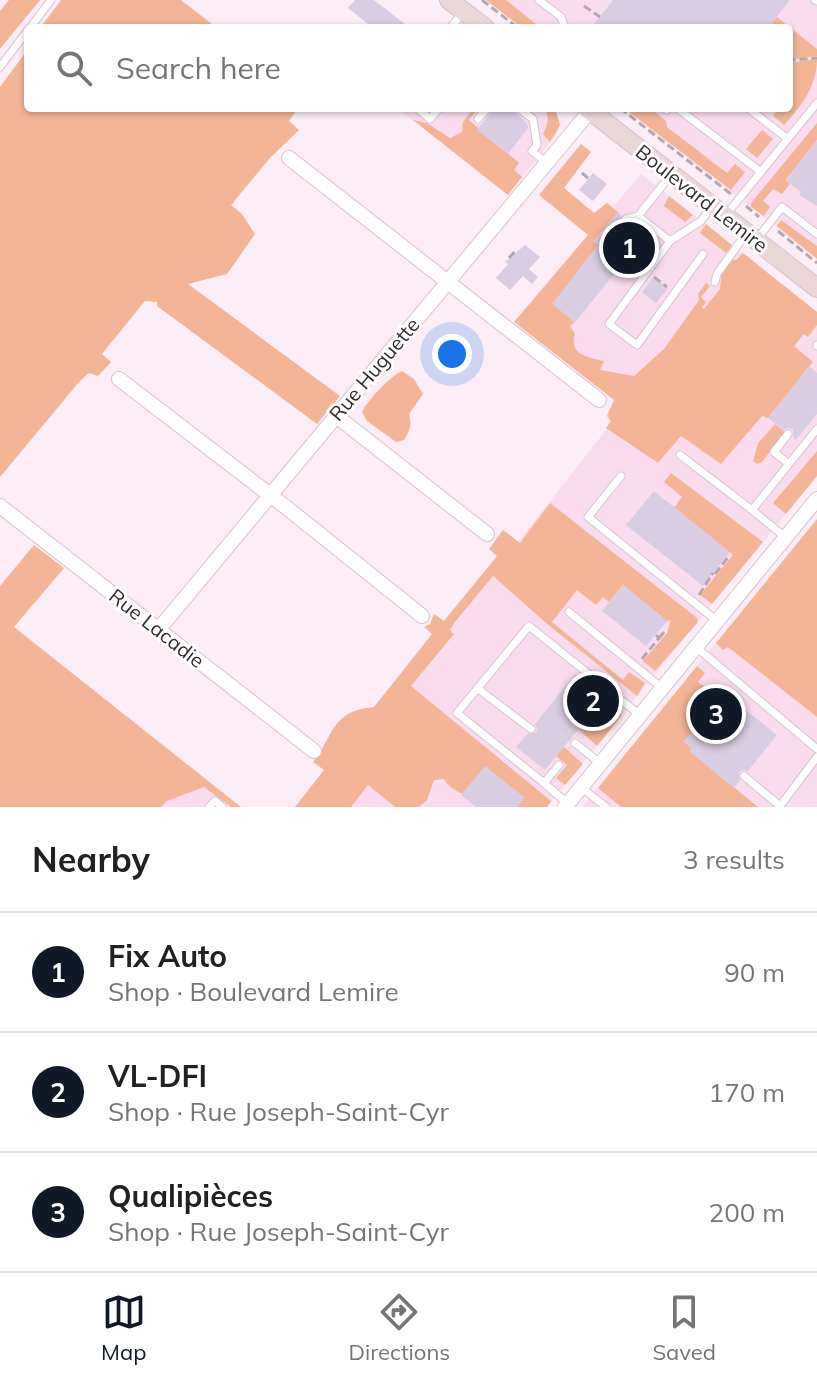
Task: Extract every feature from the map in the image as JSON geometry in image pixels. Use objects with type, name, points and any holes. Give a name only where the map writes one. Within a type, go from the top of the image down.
[{"type":"main road","points":[[457,6],[480,24]]},
{"type":"main road","name":"Boulevard Lemire","points":[[592,112],[817,288]]},
{"type":"street","name":"Rue Huguette","points":[[159,629],[547,163],[586,112]]},
{"type":"street","points":[[289,158],[599,400]]},
{"type":"street","points":[[119,379],[422,616]]},
{"type":"street","points":[[335,415],[487,534]]},
{"type":"street","points":[[567,805],[817,499]]},
{"type":"street","name":"Rue Lacadie","points":[[0,506],[314,751]]},
{"type":"lane","points":[[33,24],[51,0]]},
{"type":"lane","points":[[539,0],[561,17],[564,24]]},
{"type":"lane","points":[[0,67],[24,36]]},
{"type":"lane","points":[[703,254],[637,345],[609,324],[670,241],[719,211],[761,172],[817,103]]},
{"type":"lane","points":[[478,119],[484,112]]},
{"type":"lane","points":[[523,112],[533,119],[537,145],[532,151],[547,163]]},
{"type":"lane","points":[[682,112],[761,172]]},
{"type":"lane","points":[[753,112],[788,139]]},
{"type":"lane","points":[[637,228],[638,216],[671,174]]},
{"type":"lane","points":[[715,282],[717,274],[782,207],[817,234]]},
{"type":"lane","points":[[626,219],[638,216]]},
{"type":"lane","points":[[638,216],[670,241]]},
{"type":"lane","points":[[752,510],[817,429]]},
{"type":"lane","points":[[788,434],[774,452],[789,464]]},
{"type":"lane","points":[[680,455],[785,537]]},
{"type":"lane","points":[[621,476],[588,517],[717,621]]},
{"type":"lane","points":[[569,612],[662,688]]},
{"type":"lane","points":[[567,805],[457,713],[477,688],[529,626],[640,715]]},
{"type":"lane","points":[[696,647],[817,749]]},
{"type":"lane","points":[[477,688],[531,729]]},
{"type":"lane","points":[[602,713],[616,696]]},
{"type":"lane","points":[[575,743],[601,764]]},
{"type":"lane","points":[[744,776],[780,806],[817,757]]},
{"type":"lane","points":[[544,783],[559,765]]},
{"type":"lane","points":[[581,787],[606,807]]},
{"type":"lane","points":[[209,807],[215,801],[222,807]]},
{"type":"path","points":[[482,0],[513,24]]},
{"type":"path","points":[[584,6],[600,17]]},
{"type":"path","points":[[793,59],[817,58]]},
{"type":"path","name":"Boulevard Lemire","points":[[625,112],[729,192]]},
{"type":"path","points":[[582,173],[588,178]]},
{"type":"path","name":"Boulevard Lemire","points":[[750,209],[762,219]]},
{"type":"path","name":"Boulevard Lemire","points":[[775,229],[817,263]]},
{"type":"path","points":[[509,258],[517,249]]},
{"type":"path","points":[[703,590],[730,555]]},
{"type":"path","points":[[641,660],[664,632]]},
{"type":"path","points":[[711,709],[707,706],[723,687]]},
{"type":"shaded area","points":[[9,0],[40,0],[0,49],[0,11]]},
{"type":"shaded area","points":[[61,0],[181,0],[212,24],[43,24]]},
{"type":"shaded area","points":[[486,0],[817,0],[817,259],[629,112],[793,112],[793,24],[517,24]]},
{"type":"shaded area","points":[[486,0],[506,0],[536,24],[517,24]]},
{"type":"shaded area","points":[[777,17],[786,24],[771,24]]},
{"type":"shaded area","points":[[793,30],[817,49],[817,56],[795,59]]},
{"type":"shaded area","points":[[24,54],[24,112],[295,112],[289,121],[299,130],[270,158],[231,205],[242,214],[255,234],[227,274],[188,284],[340,396],[317,424],[157,306],[157,302],[145,301],[102,354],[111,362],[98,376],[89,373],[79,382],[0,477],[0,87]]},
{"type":"shaded area","points":[[817,59],[814,78],[797,110],[784,125],[773,116],[776,112],[793,112],[793,61]]},
{"type":"shaded area","points":[[402,112],[556,112],[560,125],[556,135],[508,195]]},
{"type":"shaded area","points":[[471,112],[475,112],[469,120],[519,163],[514,170],[522,177],[508,195],[413,120],[427,123],[450,138],[462,132],[463,122]]},
{"type":"shaded area","points":[[546,112],[556,112],[560,125],[550,142],[543,134],[548,120]]},
{"type":"shaded area","points":[[629,112],[655,112],[666,121],[667,127],[727,173],[735,164],[745,172],[731,190]]},
{"type":"shaded area","points":[[817,123],[817,140],[786,180],[790,184],[782,194],[773,189],[763,201],[770,207],[764,216],[751,207],[751,203]]},
{"type":"shaded area","points":[[762,130],[773,139],[757,158],[746,149]]},
{"type":"shaded area","points":[[581,144],[591,152],[564,188],[594,213],[607,203],[618,212],[594,241],[605,250],[594,251],[582,265],[587,270],[553,304],[575,322],[570,326],[575,334],[577,351],[604,361],[600,370],[634,376],[664,349],[699,300],[698,294],[706,283],[710,286],[701,297],[706,302],[704,309],[720,289],[722,269],[731,259],[736,260],[743,253],[817,312],[817,325],[808,337],[804,334],[794,346],[813,362],[768,418],[762,416],[721,464],[681,436],[658,463],[606,428],[611,421],[607,416],[614,400],[514,322],[588,235],[539,195]]},
{"type":"shaded area","points":[[641,174],[817,312],[817,476],[547,807],[295,807],[449,630],[624,407],[514,322]]},
{"type":"shaded area","points":[[669,196],[693,215],[685,222],[664,206]]},
{"type":"shaded area","points":[[781,220],[817,246],[817,259],[777,226]]},
{"type":"shaded area","points":[[706,224],[732,245],[726,253],[700,233]]},
{"type":"shaded area","points":[[402,371],[414,379],[423,394],[409,414],[410,425],[406,437],[396,442],[367,421],[362,412],[379,389]]},
{"type":"shaded area","points":[[775,424],[785,432],[762,462],[757,464],[753,461],[758,443]]},
{"type":"shaded area","points":[[817,451],[817,476],[786,514],[773,503]]},
{"type":"shaded area","points":[[671,473],[763,542],[712,604],[700,595],[733,555],[674,508],[682,497],[664,482]]},
{"type":"shaded area","points":[[550,503],[697,618],[698,622],[655,671],[643,661],[667,633],[671,620],[667,621],[623,585],[609,602],[603,597],[596,605],[577,590],[552,622],[623,680],[629,672],[645,683],[637,696],[493,576],[455,622],[450,630],[454,634],[411,686],[551,801],[547,807],[517,807],[524,797],[469,795],[450,787],[444,779],[434,780],[427,800],[419,807],[395,807],[368,785],[351,807],[295,807],[324,770],[313,762],[336,726],[349,713],[374,707],[432,634],[424,627],[430,624],[434,614],[444,621],[497,556],[489,549],[503,530],[520,543]]},
{"type":"shaded area","points":[[817,519],[817,717],[728,647],[723,650],[716,643]]},
{"type":"shaded area","points":[[34,545],[64,568],[14,627],[241,807],[231,807],[204,787],[167,801],[161,807],[0,807],[0,586]]},
{"type":"shaded area","points":[[719,639],[817,717],[817,807],[582,807]]},
{"type":"shaded area","points":[[697,666],[705,673],[698,682],[714,694],[704,707],[708,712],[684,742],[692,748],[690,751],[758,807],[621,807],[598,788]]},
{"type":"shaded area","points":[[613,708],[622,715],[597,746],[578,729],[592,713],[603,721]]},
{"type":"shaded area","points":[[564,747],[583,764],[565,785],[556,778],[567,765],[556,756]]},
{"type":"shaded area","points":[[195,771],[241,807],[157,807]]},
{"type":"building","points":[[355,0],[374,0],[405,24],[368,24],[348,8]]},
{"type":"building","points":[[613,0],[790,0],[771,24],[594,24]]},
{"type":"building","points":[[491,112],[515,112],[527,123],[528,128],[508,154],[477,130]]},
{"type":"building","points":[[817,140],[817,206],[799,195],[801,192],[786,181]]},
{"type":"building","points":[[593,173],[607,184],[593,201],[579,190]]},
{"type":"building","points":[[618,212],[621,223],[631,224],[633,233],[646,235],[575,322],[552,304],[598,245],[594,242]]},
{"type":"building","points":[[525,245],[540,257],[529,269],[538,277],[532,284],[523,276],[510,290],[496,278],[508,264],[505,262]]},
{"type":"building","points":[[654,277],[668,288],[656,303],[642,292]]},
{"type":"building","points":[[809,366],[817,373],[817,414],[796,440],[793,429],[783,430],[768,418]]},
{"type":"building","points":[[654,491],[730,552],[703,586],[626,525]]},
{"type":"building","points":[[623,585],[667,621],[646,646],[602,611]]},
{"type":"building","points":[[575,674],[605,697],[545,770],[516,747],[527,734],[536,733],[535,724]]},
{"type":"building","points":[[722,695],[730,702],[732,699],[777,735],[748,771],[739,772],[740,781],[734,788],[689,751],[692,748],[684,742]]},
{"type":"building","points":[[485,766],[524,797],[517,807],[476,807],[461,795]]},
{"type":"place","name":"Fix Auto","points":[[629,248]]},
{"type":"place","name":"VL-DFI","points":[[593,701]]},
{"type":"place","name":"Qualipièces","points":[[716,714]]}]
